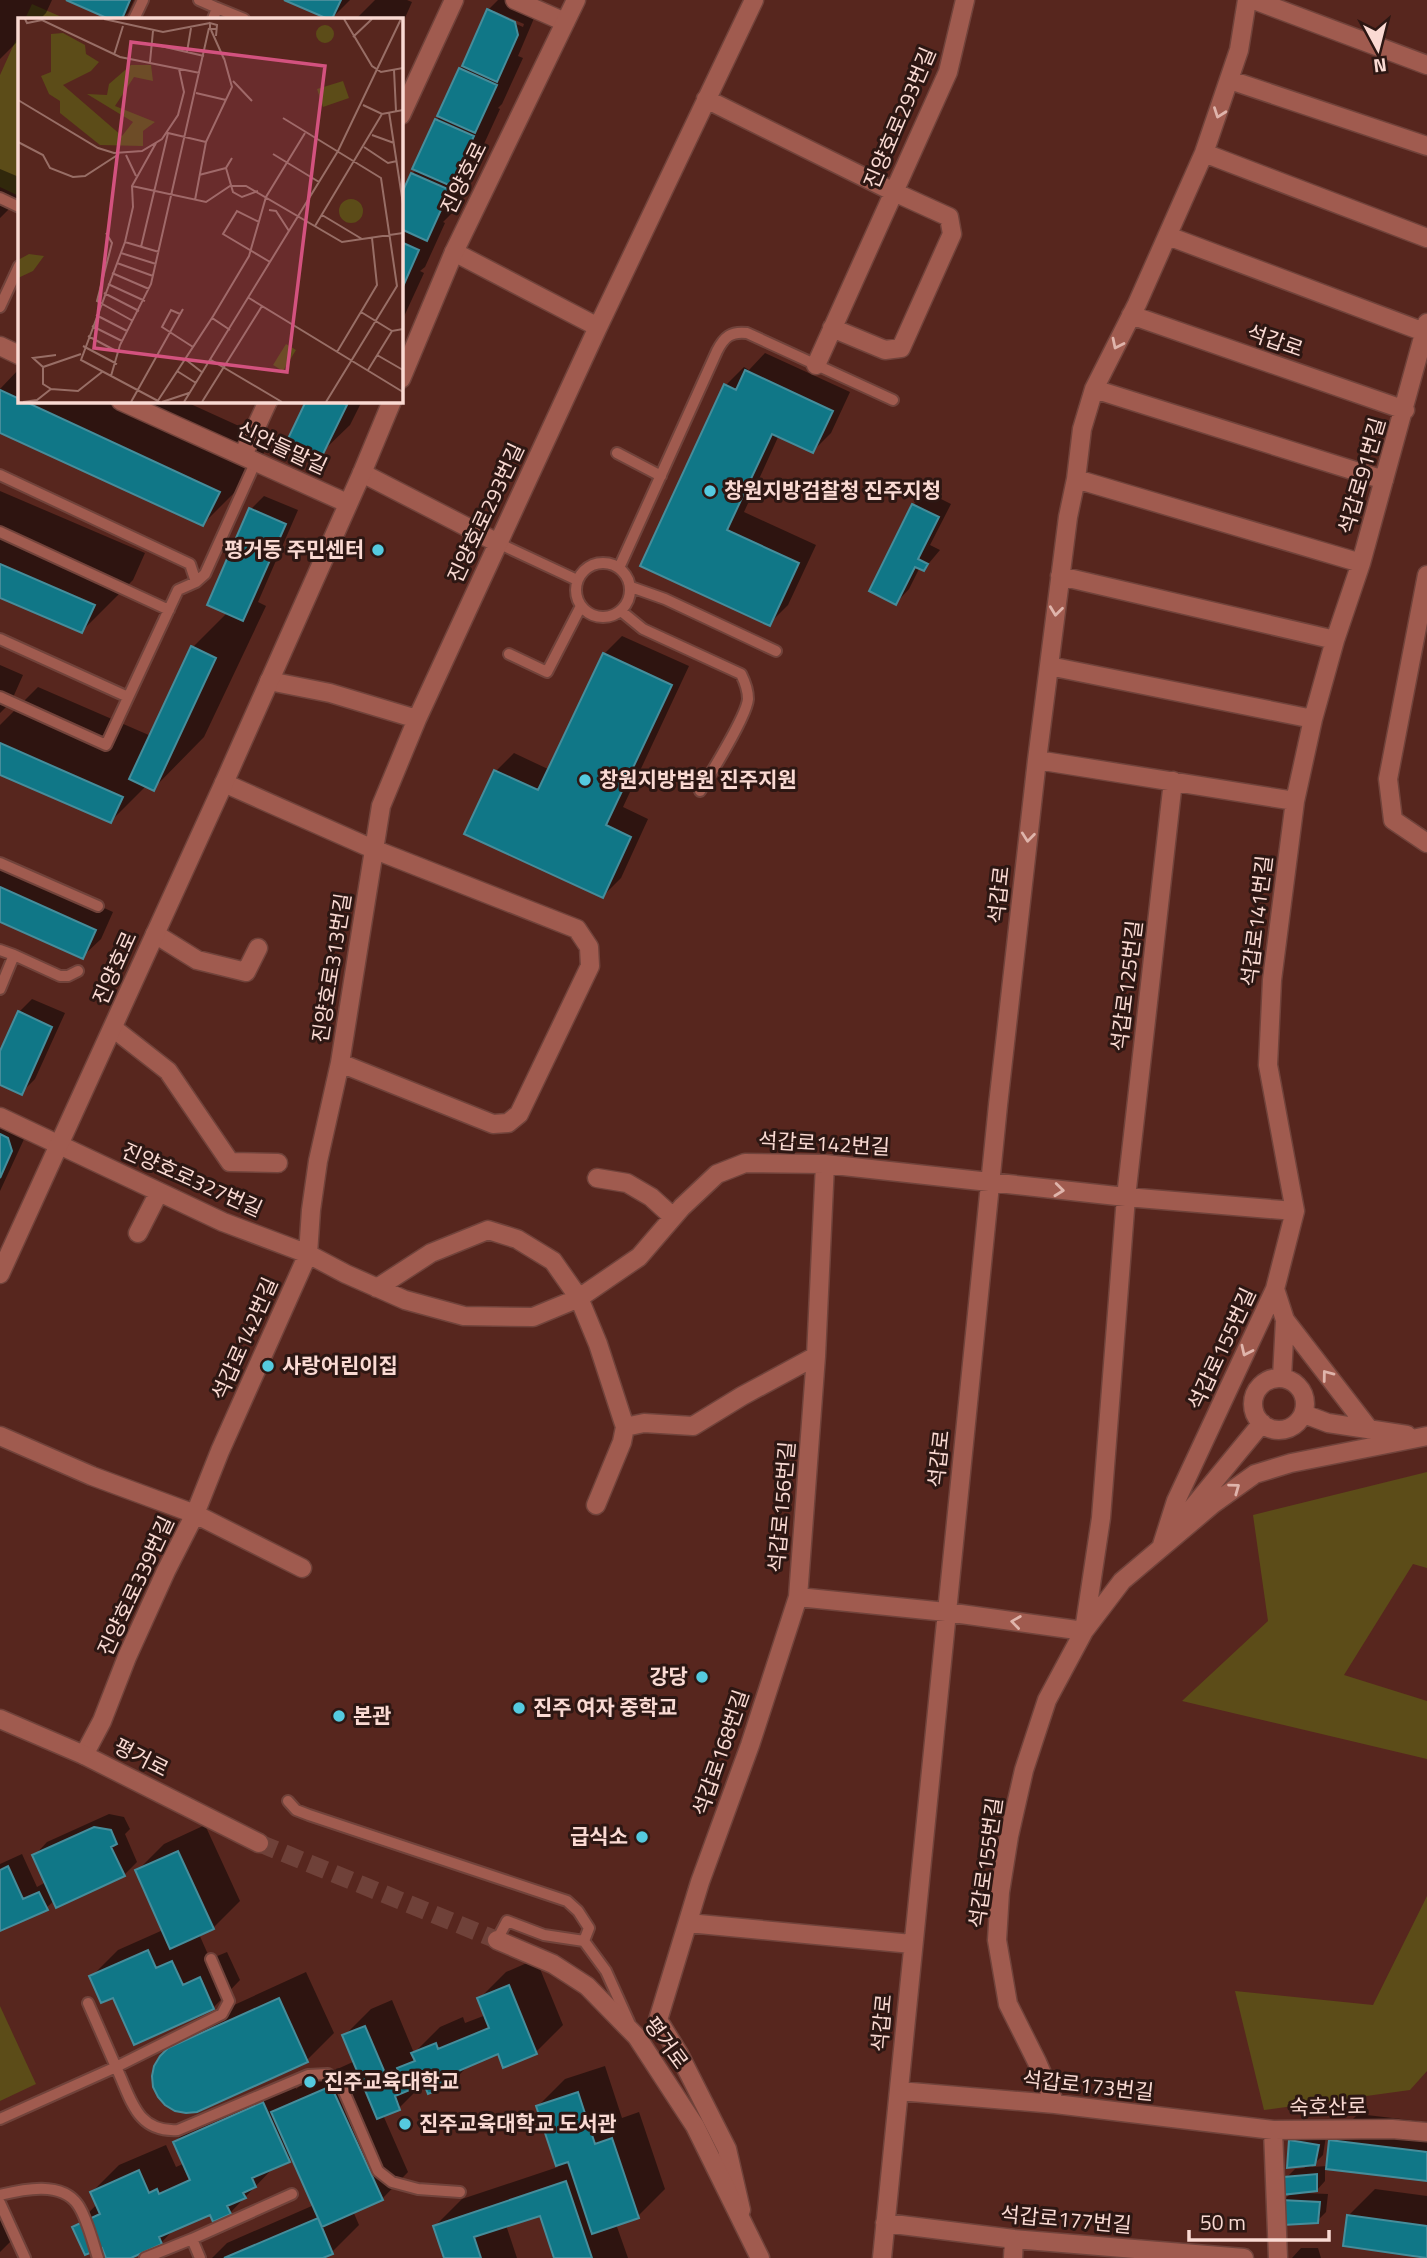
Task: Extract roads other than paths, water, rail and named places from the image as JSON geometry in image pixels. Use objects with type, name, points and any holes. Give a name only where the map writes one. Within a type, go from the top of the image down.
[{"type":"street","points":[[402,112],[454,0]]},
{"type":"street","points":[[515,0],[565,22]]},
{"type":"street","name":"진양호로","points":[[402,377],[453,252],[576,0]]},
{"type":"street","name":"진양호로293번길","points":[[373,849],[381,806],[416,719],[753,0]]},
{"type":"street","name":"진양호로293번길","points":[[816,365],[948,72],[965,0]]},
{"type":"street","name":"석갑로","points":[[882,2258],[946,1612],[1037,760],[1082,429],[1094,389],[1168,236],[1204,153],[1239,50],[1247,0]]},
{"type":"street","points":[[1254,0],[1427,65]]},
{"type":"street","points":[[1230,80],[1427,146]]},
{"type":"street","points":[[706,99],[949,217],[952,234],[901,348],[885,349],[832,328]]},
{"type":"street","points":[[1204,153],[1427,238]]},
{"type":"street","points":[[1168,236],[1426,329]]},
{"type":"street","points":[[453,252],[598,327]]},
{"type":"street","name":"석갑로","points":[[1131,315],[1405,410]]},
{"type":"street","name":"석갑로91번길","points":[[1335,640],[1361,563],[1426,329]]},
{"type":"street","points":[[0,346],[18,355]]},
{"type":"street","points":[[1094,389],[1384,480]]},
{"type":"street","name":"신안들말길","points":[[123,402],[347,503]]},
{"type":"street","points":[[250,458],[268,402]]},
{"type":"street","name":"진양호로","points":[[0,1274],[224,783],[392,402]]},
{"type":"street","points":[[362,473],[498,543]]},
{"type":"street","points":[[1076,479],[1361,563]]},
{"type":"street","points":[[1427,575],[1388,779],[1393,820],[1427,843]]},
{"type":"street","points":[[1060,576],[1335,640]]},
{"type":"street","name":"석갑로141번길","points":[[1275,1289],[1295,1211],[1268,1065],[1272,980],[1295,801],[1313,719],[1335,640]]},
{"type":"street","points":[[1049,666],[1313,719]]},
{"type":"street","points":[[269,681],[330,693],[416,719]]},
{"type":"street","points":[[1037,760],[1295,801]]},
{"type":"street","name":"석갑로125번길","points":[[1126,1196],[1173,781]]},
{"type":"street","points":[[224,783],[373,849],[577,929],[590,947],[590,966],[519,1114],[508,1124],[493,1124],[340,1063]]},
{"type":"street","name":"진양호로313번길","points":[[309,1254],[311,1210],[318,1161],[340,1063],[373,849]]},
{"type":"street","points":[[155,934],[197,960],[246,972],[258,947]]},
{"type":"street","points":[[113,1028],[168,1071],[230,1162],[278,1163]]},
{"type":"street","name":"진양호로327번길","points":[[0,1117],[223,1222],[309,1254]]},
{"type":"street","name":"석갑로142번길","points":[[195,1514],[220,1451],[309,1254],[405,1300],[464,1316],[533,1317],[579,1298],[639,1257],[673,1217],[717,1174],[745,1163],[825,1164],[991,1183]]},
{"type":"street","name":"석갑로156번길","points":[[825,1164],[816,1356],[797,1597],[946,1612]]},
{"type":"street","points":[[597,1178],[627,1183],[651,1198],[673,1217]]},
{"type":"street","points":[[991,1183],[1295,1211]]},
{"type":"street","points":[[138,1233],[159,1192]]},
{"type":"street","name":"석갑로155번길","points":[[1084,1631],[1101,1518],[1126,1196]]},
{"type":"street","points":[[377,1288],[431,1253],[488,1230],[517,1239],[552,1261],[579,1298],[598,1344],[625,1427],[622,1442],[596,1505]]},
{"type":"street","points":[[1275,1289],[1285,1320],[1369,1429]]},
{"type":"street","name":"석갑로155번길","points":[[1162,1545],[1175,1501],[1275,1289]]},
{"type":"street","points":[[1282,1377],[1285,1320]]},
{"type":"street","points":[[625,1427],[644,1423],[692,1426],[816,1356]]},
{"type":"street","points":[[1282,1377],[1297,1384],[1302,1390],[1306,1405],[1304,1414],[1295,1425],[1275,1429],[1262,1423],[1254,1409],[1255,1393],[1266,1381],[1282,1377]]},
{"type":"street","points":[[1304,1414],[1328,1423],[1425,1435]]},
{"type":"street","points":[[1162,1545],[1262,1423]]},
{"type":"street","name":"석갑로155번길","points":[[1055,2104],[1008,2004],[997,1940],[1009,1836],[1024,1770],[1047,1700],[1084,1631],[1122,1581],[1162,1545],[1255,1474],[1291,1463],[1425,1435]]},
{"type":"street","name":"진양호로339번길","points":[[0,1436],[92,1476],[195,1514],[127,1657],[102,1721],[83,1755]]},
{"type":"street","points":[[195,1514],[302,1568]]},
{"type":"street","name":"석갑로168번길","points":[[658,2020],[700,1882],[750,1745],[797,1597]]},
{"type":"street","points":[[946,1612],[1084,1631]]},
{"type":"street","name":"평거로","points":[[0,1718],[83,1755],[259,1843]]},
{"type":"street","points":[[688,1923],[912,1944]]},
{"type":"street","name":"평거로","points":[[497,1940],[553,1964],[587,1986],[637,2037],[695,2126],[760,2258]]},
{"type":"street","name":"평거로","points":[[658,2020],[679,2054],[727,2149],[744,2225]]},
{"type":"street","name":"석갑로173번길","points":[[899,2091],[1055,2104],[1273,2130]]},
{"type":"street","name":"숙호산로","points":[[1278,2258],[1273,2130],[1392,2129],[1427,2132]]},
{"type":"street","name":"석갑로177번길","points":[[885,2223],[1014,2239],[1244,2258]]},
{"type":"street","points":[[1013,2258],[1014,2239]]},
{"type":"lane","points":[[134,18],[142,0]]},
{"type":"lane","points":[[199,0],[242,18]]},
{"type":"lane","points":[[213,18],[218,8]]},
{"type":"lane","points":[[0,198],[18,207]]},
{"type":"lane","points":[[0,307],[18,268]]},
{"type":"lane","points":[[619,568],[722,340],[729,335],[747,333],[893,400]]},
{"type":"lane","points":[[617,453],[661,476]]},
{"type":"lane","points":[[0,697],[106,746],[178,590],[205,574],[250,458]]},
{"type":"lane","points":[[0,475],[190,564],[195,582]]},
{"type":"lane","points":[[0,532],[169,610]]},
{"type":"lane","points":[[498,543],[577,580]]},
{"type":"lane","points":[[606,562],[619,568],[628,578],[631,587],[627,605],[613,616],[595,617],[581,606],[577,598],[577,580],[582,572],[597,563],[606,562]]},
{"type":"lane","points":[[631,587],[665,599],[776,651]]},
{"type":"lane","points":[[509,654],[548,672],[581,606]]},
{"type":"lane","points":[[621,611],[643,629],[741,674],[747,686],[748,702],[716,767],[700,791]]},
{"type":"lane","points":[[0,639],[128,697]]},
{"type":"lane","points":[[0,863],[98,906]]},
{"type":"lane","points":[[0,950],[60,976],[68,976],[78,971]]},
{"type":"lane","points":[[0,989],[14,956]]},
{"type":"lane","points":[[288,1801],[296,1810],[309,1815],[567,1901],[578,1911],[589,1928],[584,1941]]},
{"type":"lane","points":[[497,1940],[507,1921],[544,1934],[584,1941],[606,1971],[637,2037]]},
{"type":"lane","points":[[0,2119],[116,2067],[222,2014],[229,2001],[211,1959]]},
{"type":"lane","points":[[88,2003],[136,2111],[153,2127],[164,2131],[178,2130],[308,2075],[328,2074],[342,2087],[378,2171],[392,2182],[418,2189],[460,2192]]},
{"type":"lane","points":[[0,2195],[19,2190],[46,2189],[67,2194],[79,2206],[98,2258]]},
{"type":"lane","points":[[145,2258],[292,2194]]},
{"type":"lane","points":[[0,2203],[25,2258]]},
{"type":"lane","points":[[192,2239],[200,2258]]},
{"type":"tunnel","points":[[259,1843],[497,1940]]},
{"type":"place","name":"창원지방검찰청 진주지청","points":[[710,491]]},
{"type":"place","name":"평거동 주민센터","points":[[378,550]]},
{"type":"place","name":"창원지방법원 진주지원","points":[[585,780]]},
{"type":"place","name":"사랑어린이집","points":[[268,1366]]},
{"type":"place","name":"강당","points":[[702,1677]]},
{"type":"place","name":"진주 여자 중학교","points":[[519,1708]]},
{"type":"place","name":"본관","points":[[339,1716]]},
{"type":"place","name":"급식소","points":[[642,1837]]},
{"type":"place","name":"진주교육대학교","points":[[310,2082]]},
{"type":"place","name":"진주교육대학교 도서관","points":[[405,2124]]}]
